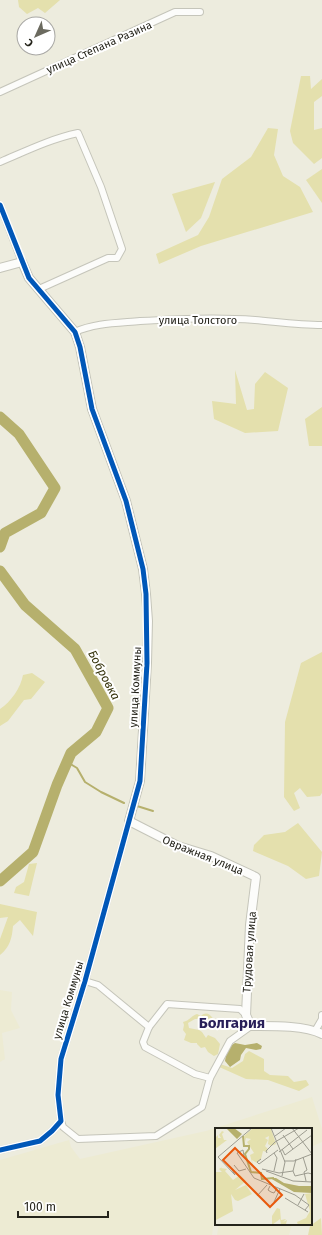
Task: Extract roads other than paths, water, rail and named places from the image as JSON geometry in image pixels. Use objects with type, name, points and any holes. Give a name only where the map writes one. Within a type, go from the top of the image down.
[{"type":"street","name":"улица Степана Разина","points":[[0,92],[175,12],[200,12]]},
{"type":"street","points":[[0,162],[42,144],[78,133],[101,187],[122,249],[117,258],[108,258],[39,289]]},
{"type":"street","name":"улица Коммуны","points":[[0,205],[29,278],[74,332],[80,347],[92,409],[126,501],[143,569],[146,594],[147,663],[140,781],[85,981],[61,1059],[58,1095],[61,1121]]},
{"type":"street","points":[[0,268],[22,262]]},
{"type":"street","name":"улица Толстого","points":[[74,332],[86,327],[118,323],[192,318],[256,320],[322,326]]},
{"type":"street","name":"Овражная улица","points":[[129,821],[178,846],[211,856],[256,877]]},
{"type":"street","name":"Трудовая улица","points":[[251,1026],[246,1015],[250,925],[256,877]]},
{"type":"street","points":[[85,981],[98,985],[149,1027]]},
{"type":"street","points":[[210,1078],[195,1074],[145,1047],[144,1042],[149,1027],[167,1004],[240,1008],[246,1015]]},
{"type":"street","points":[[0,1150],[40,1142],[61,1121],[63,1127],[78,1139],[156,1136],[202,1107],[210,1078],[230,1040],[251,1026],[275,1026],[318,1032],[322,1015]]},
{"type":"waterway","name":"Бобровка","points":[[0,417],[19,434],[55,488],[41,513],[5,533],[0,547]]},
{"type":"waterway","name":"Бобровка","points":[[0,571],[25,605],[75,649],[108,708],[96,732],[71,753],[57,785],[33,852],[0,881]]},
{"type":"waterway","points":[[67,762],[77,768],[85,782],[101,792],[124,803]]},
{"type":"waterway","points":[[137,806],[153,811]]},
{"type":"district","name":"Болгария","points":[[232,1023]]}]
